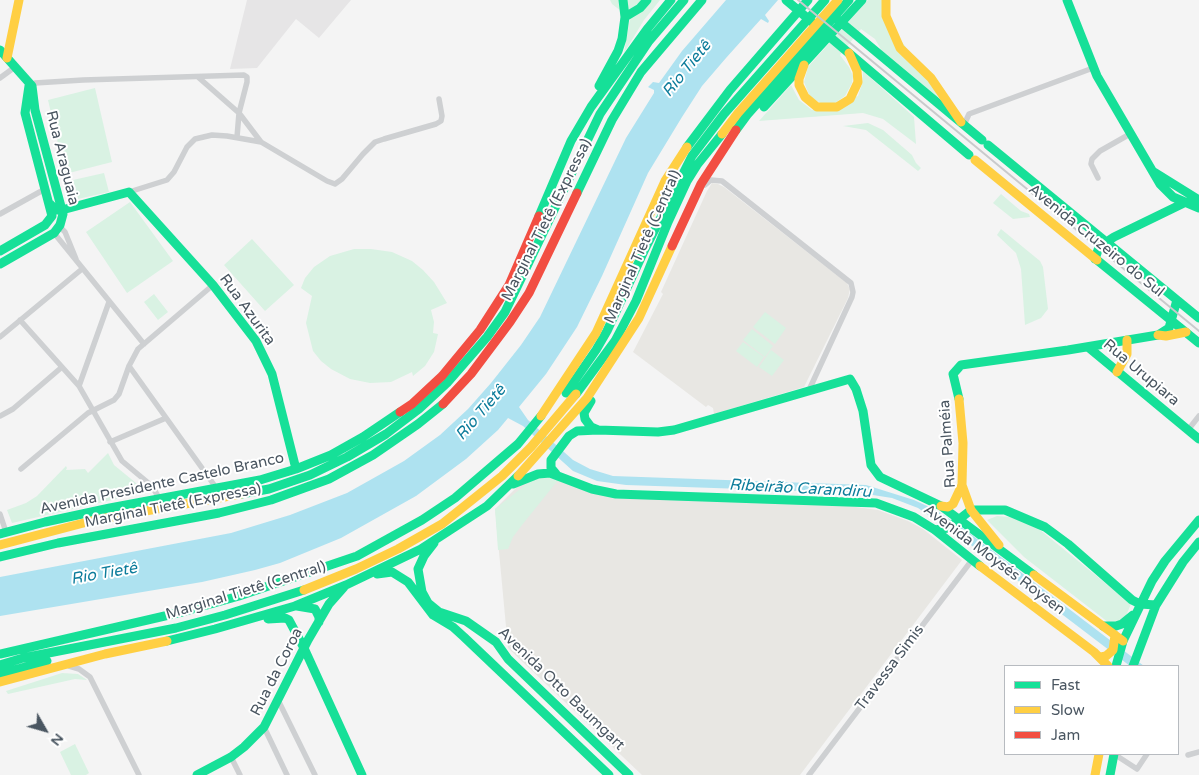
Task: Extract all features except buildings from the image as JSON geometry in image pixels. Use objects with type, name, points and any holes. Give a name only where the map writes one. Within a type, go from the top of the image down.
[{"type":"main road","points":[[7,58],[19,0]]},
{"type":"main road","points":[[591,107],[598,88],[618,51],[622,39],[625,17],[623,0]]},
{"type":"main road","points":[[625,17],[640,8],[647,0]]},
{"type":"main road","points":[[591,107],[648,28],[671,0]]},
{"type":"main road","points":[[0,545],[95,520],[269,489],[310,475],[347,457],[386,434],[419,409],[447,384],[487,337],[505,312],[600,114],[649,41],[684,0]]},
{"type":"main road","name":"Marginal Tietê (Expressa)","points":[[0,557],[58,543],[219,514],[271,500],[329,480],[373,456],[418,424],[471,374],[515,315],[529,293],[612,120],[641,72],[702,0]]},
{"type":"main road","name":"Avenida Cruzeiro do Sul","points":[[786,0],[972,157],[1199,343]]},
{"type":"main road","points":[[0,654],[182,612],[238,596],[356,556],[422,520],[455,498],[518,444],[540,418],[596,332],[658,196],[684,151],[730,90],[808,0]]},
{"type":"main road","name":"Avenida Cruzeiro do Sul","points":[[814,0],[962,124],[1198,316]]},
{"type":"main road","points":[[540,418],[555,409],[596,350],[692,156],[724,114],[825,0]]},
{"type":"main road","name":"Marginal Tietê (Central)","points":[[0,665],[40,655],[176,628],[225,615],[320,584],[364,565],[442,524],[472,501],[524,454],[557,418],[599,364],[615,341],[636,300],[687,181],[710,147],[755,93],[838,0]]},
{"type":"main road","points":[[0,682],[96,656],[241,622],[295,606],[346,586],[421,550],[481,510],[528,465],[587,398],[639,318],[716,157],[747,115],[850,0]]},
{"type":"main road","points":[[716,157],[725,151],[862,0]]},
{"type":"main road","points":[[886,0],[886,16],[900,48],[931,78],[962,124]]},
{"type":"main road","points":[[1067,0],[1093,68],[1160,184],[1173,197],[1199,208]]},
{"type":"main road","points":[[0,50],[30,86]]},
{"type":"main road","points":[[806,61],[799,79],[799,84],[805,97],[818,107],[837,107],[850,99],[858,82],[857,71],[848,52]]},
{"type":"main road","name":"Rua Araguaia","points":[[30,86],[62,210],[62,220],[56,230]]},
{"type":"main road","name":"Rua Araguaia","points":[[30,86],[25,114],[50,204],[52,216],[48,223]]},
{"type":"main road","points":[[692,156],[709,140],[747,97],[755,93]]},
{"type":"main road","name":"Avenida Presidente Castelo Branco","points":[[3,533],[45,522],[159,498],[260,480],[296,469],[331,455],[363,437],[412,404],[442,376],[480,330],[509,285],[571,141],[591,107]]},
{"type":"main road","points":[[26,117],[31,114],[37,116]]},
{"type":"main road","points":[[528,243],[535,236],[587,127],[600,114]]},
{"type":"main road","points":[[657,278],[655,269],[680,212],[709,157],[710,147]]},
{"type":"main road","points":[[1154,172],[1199,201]]},
{"type":"main road","points":[[50,204],[56,210],[62,210],[129,192]]},
{"type":"main road","name":"Rua Azurita","points":[[129,192],[214,286],[256,342],[272,374],[296,469]]},
{"type":"main road","points":[[1168,210],[1173,204],[1173,197]]},
{"type":"main road","points":[[1096,259],[1098,249],[1123,231],[1184,202],[1199,201]]},
{"type":"main road","points":[[0,251],[48,223],[54,223],[56,230],[0,264]]},
{"type":"main road","points":[[599,364],[600,354],[629,302],[652,246],[652,235]]},
{"type":"main road","points":[[1158,335],[1167,330],[1172,321],[1177,300]]},
{"type":"main road","points":[[1088,347],[1186,332]]},
{"type":"main road","points":[[1117,372],[1127,354],[1127,340]]},
{"type":"main road","points":[[598,430],[587,423],[584,413],[619,357],[625,342]]},
{"type":"main road","name":"Rua Urupiara","points":[[1088,347],[1199,439]]},
{"type":"main road","name":"Rua Palméia","points":[[971,510],[962,485],[962,416],[960,397],[953,374],[961,365],[966,364],[1088,347]]},
{"type":"main road","name":"Avenida Moysés Roysen","points":[[809,390],[850,379],[856,389],[863,411],[870,457],[875,472],[880,477],[941,506],[957,520],[1007,554],[1120,640]]},
{"type":"main road","points":[[556,474],[551,468],[552,460],[573,432],[582,430],[658,432],[674,430],[809,390]]},
{"type":"main road","name":"Avenida Moysés Roysen","points":[[506,487],[526,477],[538,474],[556,474],[592,489],[616,494],[841,501],[876,504],[908,514],[936,530],[972,560],[1102,657],[1107,665]]},
{"type":"main road","points":[[941,506],[948,507],[953,504],[962,485]]},
{"type":"main road","points":[[58,543],[74,534],[168,509],[178,504]]},
{"type":"main road","points":[[936,530],[948,528],[971,510],[1005,510],[1045,527],[1068,544],[1139,608]]},
{"type":"main road","name":"Avenida Moysés Roysen","points":[[971,510],[1007,554]]},
{"type":"main road","points":[[1102,657],[1113,650],[1165,561],[1199,520]]},
{"type":"main road","name":"Avenida Otto Baumgart","points":[[436,540],[424,556],[418,569],[422,592],[428,603],[439,612],[466,621],[488,636],[501,648],[511,662],[629,775]]},
{"type":"main road","points":[[1133,665],[1156,605],[1183,562],[1199,542]]},
{"type":"main road","name":"Avenida Otto Baumgart","points":[[367,576],[385,572],[397,574],[412,586],[433,615],[453,627],[490,660],[609,775]]},
{"type":"main road","name":"Rua da Coroa","points":[[197,775],[231,757],[264,727],[304,648],[329,604],[346,586]]},
{"type":"main road","points":[[1103,626],[1110,627],[1122,624],[1139,608],[1156,605]]},
{"type":"main road","points":[[295,606],[314,608],[318,614],[319,622]]},
{"type":"main road","points":[[241,622],[285,618],[292,623],[362,775]]},
{"type":"main road","points":[[478,650],[477,646],[480,639],[483,636],[488,636]]},
{"type":"main road","points":[[1120,640],[1129,648],[1133,665]]},
{"type":"main road","points":[[1116,665],[1120,640]]},
{"type":"main road","points":[[490,660],[497,656],[501,648]]},
{"type":"main road","points":[[0,674],[78,653],[96,656]]},
{"type":"main road","points":[[0,691],[19,677]]},
{"type":"main road","points":[[1095,775],[1099,755]]},
{"type":"main road","points":[[1112,775],[1114,755]]},
{"type":"street","points":[[0,78],[15,67]]},
{"type":"street","points":[[962,124],[969,114],[1093,68]]},
{"type":"street","points":[[30,86],[35,83],[83,80],[241,75],[247,77],[247,82],[239,113],[237,137]]},
{"type":"street","points":[[198,77],[239,113],[261,142]]},
{"type":"street","points":[[129,192],[166,180],[174,172],[187,147],[195,139],[212,135],[237,137],[261,142],[335,184],[342,179],[375,142],[441,121],[439,99]]},
{"type":"street","points":[[1098,178],[1091,164],[1092,159],[1107,147],[1130,134]]},
{"type":"street","points":[[694,201],[708,182],[722,181],[848,279],[852,287],[852,297],[809,390]]},
{"type":"street","points":[[0,214],[45,189]]},
{"type":"street","name":"Rua Araguaia","points":[[56,230],[80,267],[144,344]]},
{"type":"street","name":"Rua Araguaia","points":[[56,230],[65,232],[80,267]]},
{"type":"street","points":[[0,337],[80,267]]},
{"type":"street","points":[[20,469],[93,410],[110,403],[117,397],[138,349],[214,286]]},
{"type":"street","points":[[79,386],[109,302]]},
{"type":"street","points":[[20,320],[79,386],[122,461],[152,486],[159,498]]},
{"type":"street","points":[[129,366],[217,489]]},
{"type":"street","points":[[0,416],[13,409],[62,367]]},
{"type":"street","points":[[1188,430],[1199,416]]},
{"type":"street","points":[[110,442],[166,418]]},
{"type":"street","points":[[0,514],[3,533]]},
{"type":"street","name":"Travessa Simis","points":[[809,775],[972,560]]},
{"type":"street","points":[[64,665],[79,669],[90,677],[139,775]]},
{"type":"street","points":[[278,700],[315,775]]},
{"type":"street","points":[[264,727],[287,775]]},
{"type":"street","points":[[1188,755],[1199,752]]},
{"type":"street","points":[[1116,755],[1137,769],[1144,755]]},
{"type":"street","points":[[231,757],[240,775]]},
{"type":"shaded area","points":[[247,0],[351,0],[319,38],[296,19],[257,68],[230,69]]},
{"type":"shaded area","points":[[712,183],[724,187],[847,283],[850,289],[848,298],[804,387],[714,414],[713,408],[708,405],[706,407],[633,352],[663,294],[661,292]]},
{"type":"shaded area","points":[[550,477],[584,489],[841,505],[878,510],[908,521],[923,529],[962,560],[800,775],[642,775],[508,648],[495,509],[517,487],[528,481]]},
{"type":"green space","points":[[610,0],[660,0],[644,20],[624,53],[630,18],[612,4]]},
{"type":"green space","points":[[868,0],[882,0],[883,16],[927,76],[939,99],[883,53],[875,39],[861,29],[840,55],[853,76],[852,83],[845,96],[835,103],[824,105],[810,97],[804,82],[808,67]]},
{"type":"green space","points":[[863,71],[914,117],[916,144],[883,119],[863,113],[759,121],[791,85],[799,100],[812,110],[858,96],[862,84]]},
{"type":"green space","points":[[95,88],[112,162],[65,174],[48,100]]},
{"type":"green space","points":[[868,123],[883,130],[912,155],[921,168],[918,171],[866,130],[843,126]]},
{"type":"green space","points":[[104,173],[109,192],[78,199],[73,180]]},
{"type":"green space","points":[[1001,194],[1021,211],[1029,214],[1030,217],[1013,219],[993,203]]},
{"type":"green space","points":[[130,202],[173,261],[127,293],[86,232]]},
{"type":"green space","points":[[1001,229],[1040,261],[1043,267],[1048,309],[1041,318],[1025,325],[1021,269],[1016,253],[997,235]]},
{"type":"green space","points":[[252,239],[294,285],[265,311],[224,265]]},
{"type":"green space","points":[[354,249],[392,252],[412,261],[434,282],[447,303],[431,310],[434,322],[433,333],[438,334],[434,352],[425,366],[413,376],[412,372],[391,382],[370,383],[350,379],[331,369],[313,351],[306,323],[312,296],[301,288],[305,278],[314,267],[330,256]]},
{"type":"green space","points":[[154,294],[168,312],[158,320],[144,302]]},
{"type":"green space","points":[[765,312],[786,328],[775,344],[753,327]]},
{"type":"green space","points":[[752,329],[773,346],[765,357],[743,340]]},
{"type":"green space","points":[[743,342],[764,357],[757,367],[736,351]]},
{"type":"green space","points":[[771,350],[784,360],[772,376],[759,367]]},
{"type":"green space","points":[[108,453],[114,465],[147,492],[12,523],[7,510],[26,503],[37,496],[66,466],[66,470],[85,469],[88,473]]},
{"type":"green space","points":[[550,477],[559,479],[513,537],[508,549],[498,550],[495,509],[529,482],[538,478]]},
{"type":"green space","points":[[997,516],[1010,517],[1034,525],[1131,604],[1125,618],[1113,626],[1024,557],[987,520]]},
{"type":"green space","points":[[62,673],[78,674],[87,680],[75,679],[8,694],[6,691]]},
{"type":"green space","points":[[75,744],[89,773],[86,775],[71,775],[60,752]]},
{"type":"water","points":[[726,0],[778,0],[765,15],[769,21],[768,23],[761,19],[702,86],[648,173],[577,327],[546,374],[519,407],[528,420],[573,460],[590,469],[613,476],[866,485],[914,500],[936,510],[964,529],[1143,665],[1129,665],[959,536],[918,508],[892,498],[860,493],[626,485],[597,481],[573,471],[523,426],[508,418],[498,430],[466,459],[416,496],[341,538],[280,563],[202,582],[0,616],[0,577],[231,533],[290,515],[347,493],[404,461],[440,435],[468,409],[491,383],[540,317],[626,138],[654,93],[654,90],[648,87],[653,82],[659,83],[682,51]]},
{"type":"railway","points":[[798,0],[1199,331]]},
{"type":"traffic: fast","points":[[599,86],[618,51],[622,39],[625,17],[623,0]]},
{"type":"traffic: fast","points":[[625,17],[640,8],[647,0]]},
{"type":"traffic: fast","points":[[539,216],[571,141],[591,107],[648,28],[671,0]]},
{"type":"traffic: fast","points":[[241,494],[269,489],[310,475],[347,457],[386,434],[419,409],[447,383],[487,337],[505,312],[600,114],[649,41],[684,0]]},
{"type":"traffic: fast","points":[[577,193],[612,120],[641,72],[702,0]]},
{"type":"traffic: fast","points":[[786,0],[812,22]]},
{"type":"traffic: fast","points":[[687,147],[730,90],[808,0]]},
{"type":"traffic: fast","points":[[566,393],[607,331],[644,251],[692,156],[724,114],[825,0]]},
{"type":"traffic: fast","points":[[736,130],[747,115],[849,0]]},
{"type":"traffic: fast","points":[[764,107],[862,0]]},
{"type":"traffic: fast","points":[[1067,0],[1097,76],[1160,184],[1173,197],[1199,208]]},
{"type":"traffic: fast","points":[[837,19],[982,140]]},
{"type":"traffic: fast","points":[[824,32],[969,155]]},
{"type":"traffic: fast","points":[[0,50],[32,86],[35,110],[63,214],[60,225],[54,233],[0,264]]},
{"type":"traffic: fast","points":[[0,251],[45,225],[52,216],[25,113],[29,86]]},
{"type":"traffic: fast","points":[[576,394],[615,341],[636,301],[687,181],[697,165],[722,134]]},
{"type":"traffic: fast","points":[[988,145],[1199,318]]},
{"type":"traffic: fast","points":[[1154,172],[1199,200]]},
{"type":"traffic: fast","points":[[50,204],[56,210],[62,210],[129,192],[213,285],[256,341],[272,374],[296,469]]},
{"type":"traffic: fast","points":[[1095,259],[1099,247],[1114,237],[1186,202]]},
{"type":"traffic: fast","points":[[1097,260],[1199,343]]},
{"type":"traffic: fast","points":[[959,399],[953,374],[961,365],[1158,335],[1169,328],[1177,300]]},
{"type":"traffic: fast","points":[[1088,347],[1199,439]]},
{"type":"traffic: fast","points":[[556,474],[551,468],[551,460],[569,436],[577,431],[658,432],[674,430],[850,379],[856,389],[863,411],[871,465],[880,477],[941,506],[1034,575]]},
{"type":"traffic: fast","points":[[591,401],[584,413],[585,419],[591,427],[598,430]]},
{"type":"traffic: fast","points":[[0,557],[58,543],[219,513],[271,500],[329,479],[373,455],[443,404]]},
{"type":"traffic: fast","points":[[0,534],[110,508],[260,480],[296,469],[331,455],[363,437],[400,412]]},
{"type":"traffic: fast","points":[[0,654],[182,612],[239,596],[357,556],[422,520],[455,498],[518,444],[541,416]]},
{"type":"traffic: fast","points":[[513,484],[538,474],[550,473],[592,489],[616,494],[876,503],[914,517],[935,530],[980,566]]},
{"type":"traffic: fast","points":[[167,641],[295,606],[346,585],[421,549],[487,506],[518,476]]},
{"type":"traffic: fast","points":[[935,530],[948,528],[971,510],[1005,510],[1045,527],[1068,544],[1132,600],[1140,604],[1156,605]]},
{"type":"traffic: fast","points":[[1116,665],[1123,641],[1152,581],[1165,561],[1199,520]]},
{"type":"traffic: fast","points":[[1133,665],[1156,605],[1183,562],[1199,542]]},
{"type":"traffic: fast","points":[[434,543],[424,556],[418,569],[422,592],[428,603],[439,612],[466,621],[496,642],[508,659],[629,775]]},
{"type":"traffic: fast","points":[[377,574],[392,572],[408,582],[433,615],[453,627],[609,775]]},
{"type":"traffic: fast","points":[[197,775],[231,757],[264,727],[308,640],[329,604],[344,587]]},
{"type":"traffic: fast","points":[[0,665],[23,658],[176,628],[304,590]]},
{"type":"traffic: fast","points":[[297,606],[315,609],[319,622]]},
{"type":"traffic: fast","points":[[1103,626],[1122,624],[1133,615]]},
{"type":"traffic: fast","points":[[268,619],[285,618],[289,620],[304,648]]},
{"type":"traffic: fast","points":[[304,648],[362,775]]},
{"type":"traffic: fast","points":[[0,674],[47,661]]},
{"type":"traffic: fast","points":[[1110,775],[1114,755]]},
{"type":"traffic: slow","points":[[7,58],[19,0]]},
{"type":"traffic: slow","points":[[722,134],[738,113],[838,0]]},
{"type":"traffic: slow","points":[[886,0],[886,16],[900,48],[931,78],[961,122]]},
{"type":"traffic: slow","points":[[804,65],[799,85],[805,97],[817,107],[837,107],[850,99],[858,82],[857,71],[849,53]]},
{"type":"traffic: slow","points":[[541,416],[596,333],[665,181],[687,147]]},
{"type":"traffic: slow","points":[[975,160],[1097,260]]},
{"type":"traffic: slow","points":[[518,476],[587,398],[639,318],[672,246]]},
{"type":"traffic: slow","points":[[1158,335],[1166,336],[1186,332]]},
{"type":"traffic: slow","points":[[1117,372],[1127,354],[1127,340]]},
{"type":"traffic: slow","points":[[304,590],[356,569],[398,549],[442,524],[502,476],[531,447],[576,394]]},
{"type":"traffic: slow","points":[[959,399],[963,443],[962,485],[971,510],[999,545]]},
{"type":"traffic: slow","points":[[941,506],[948,507],[953,504],[962,485]]},
{"type":"traffic: slow","points":[[0,545],[95,520],[241,494]]},
{"type":"traffic: slow","points":[[980,566],[1094,652],[1107,665]]},
{"type":"traffic: slow","points":[[1034,575],[1123,641]]},
{"type":"traffic: slow","points":[[1101,657],[1106,656],[1113,650],[1115,635]]},
{"type":"traffic: slow","points":[[0,682],[105,654],[167,641]]},
{"type":"traffic: slow","points":[[1095,775],[1099,755]]},
{"type":"traffic: jam","points":[[672,246],[701,184],[736,130]]},
{"type":"traffic: jam","points":[[443,404],[471,374],[529,293],[577,193]]},
{"type":"traffic: jam","points":[[400,412],[412,404],[442,376],[480,330],[509,285],[539,216]]},
{"type":"water label","name":"Rio Tietê","points":[[687,69]]},
{"type":"water label","name":"Rio Tietê","points":[[481,413]]},
{"type":"water label","name":"Ribeirão Carandiru","points":[[800,489]]},
{"type":"water label","name":"Rio Tietê","points":[[104,574]]}]
